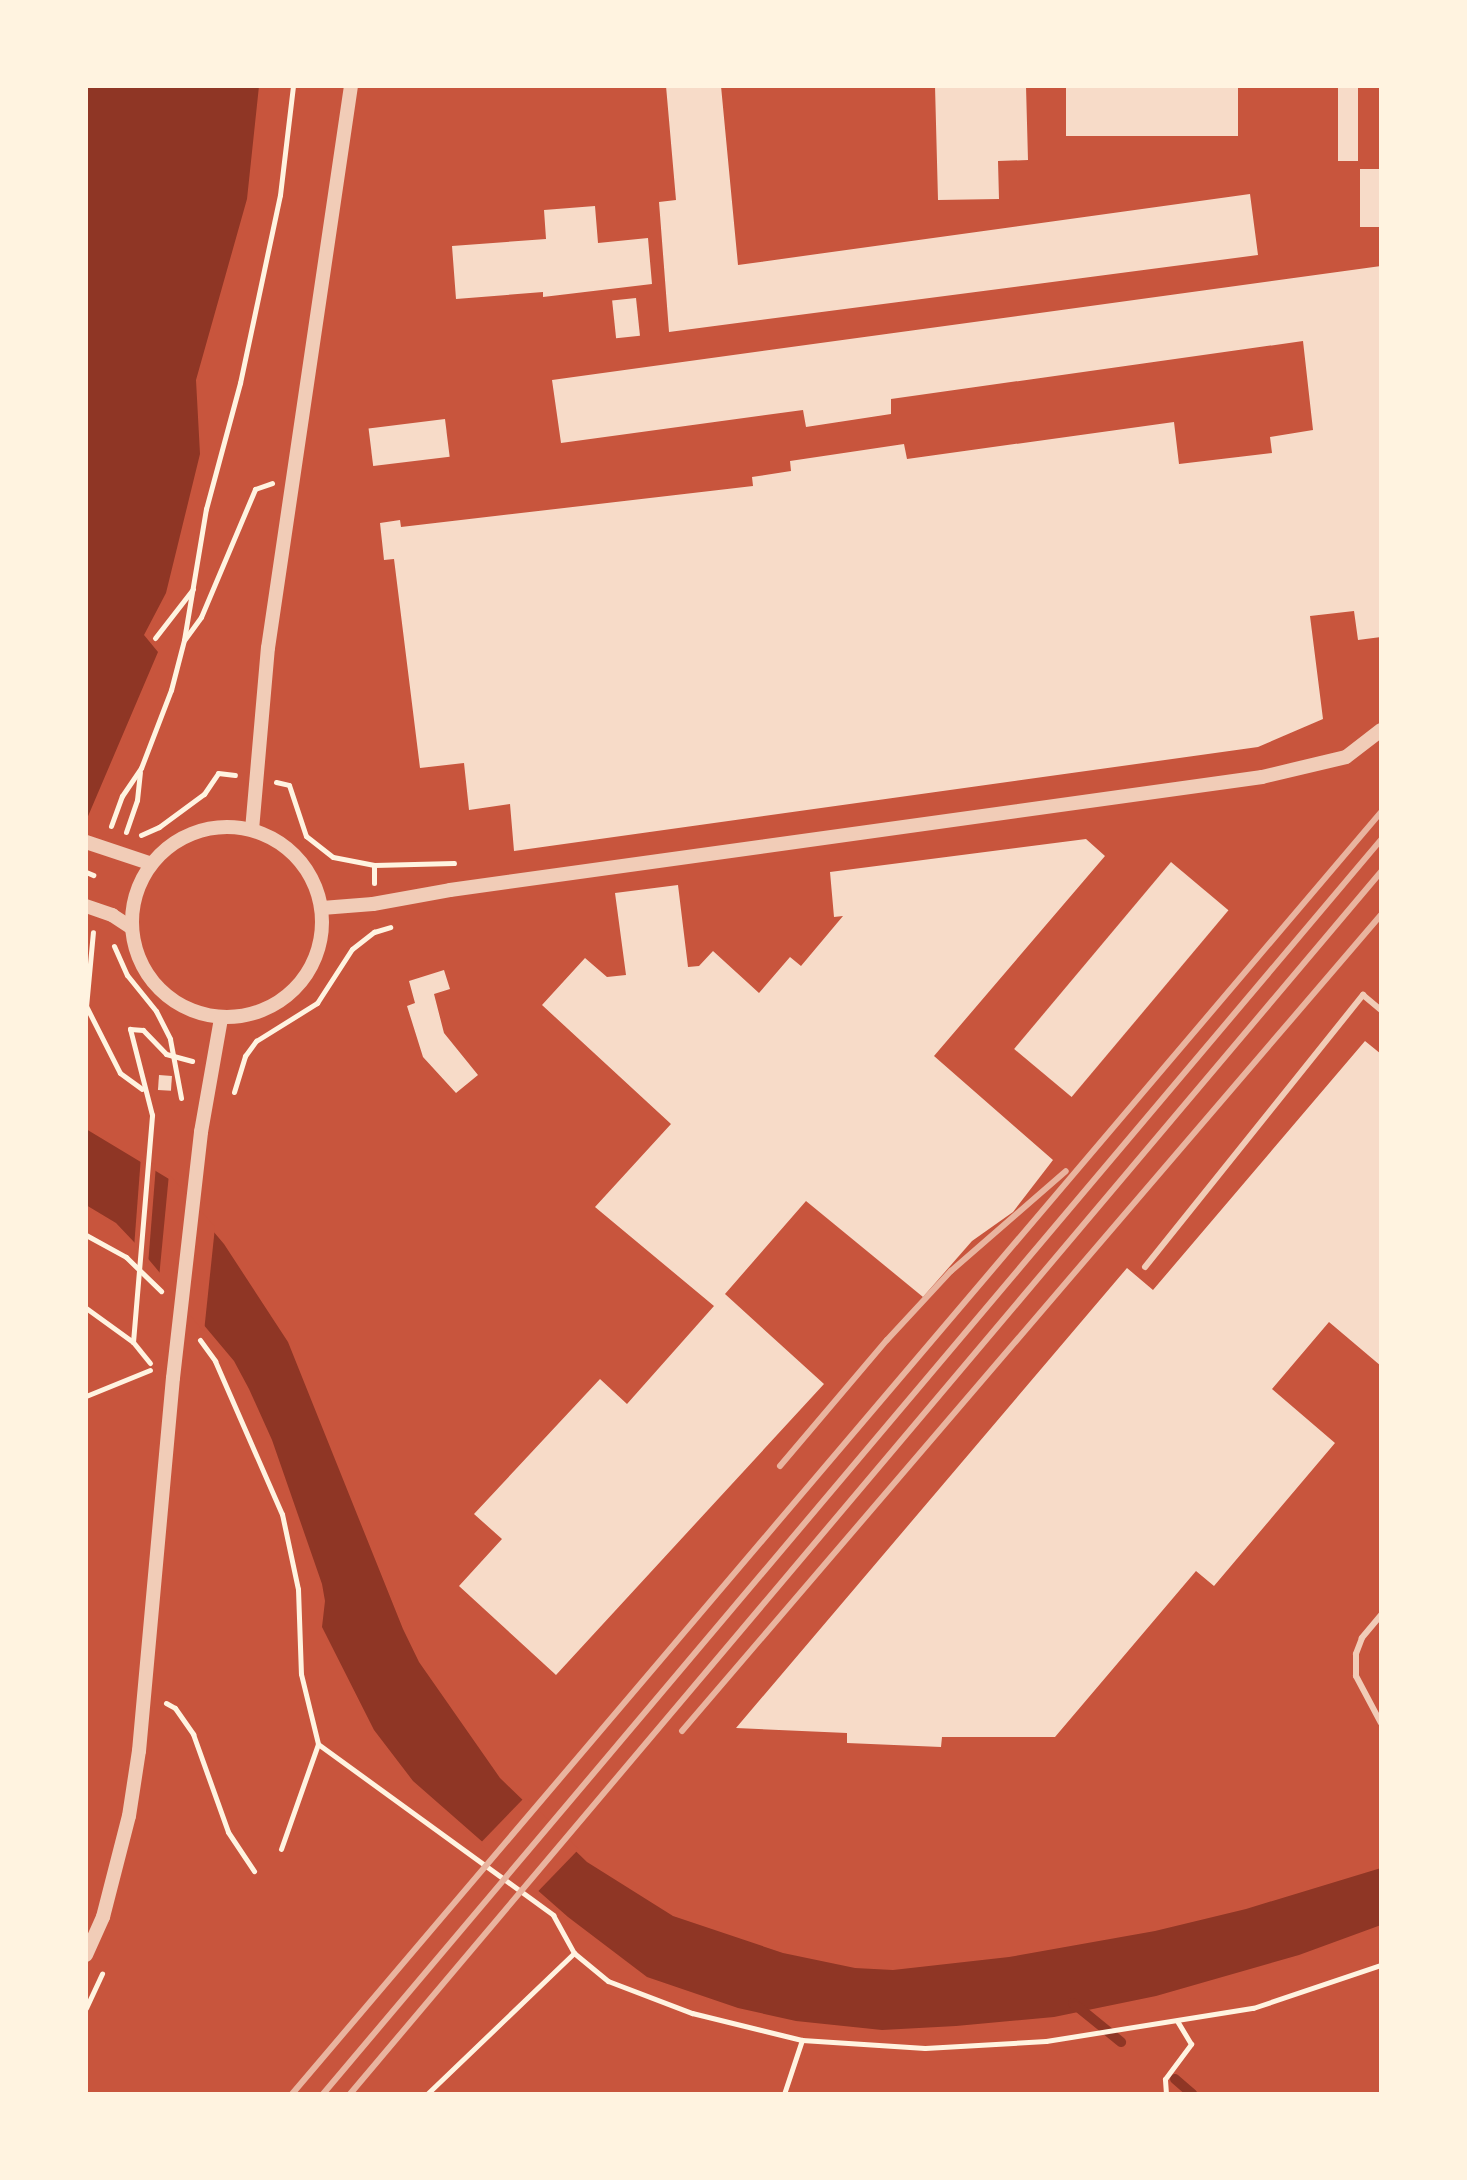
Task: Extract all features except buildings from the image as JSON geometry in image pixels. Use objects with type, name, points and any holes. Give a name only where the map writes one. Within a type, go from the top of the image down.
[{"type":"street","points":[[252,830],[255,777],[290,482],[308,390],[351,86]]},
{"type":"street","points":[[322,908],[373,904],[450,890],[1262,777],[1346,757],[1381,730]]},
{"type":"street","points":[[232,827],[252,830],[288,848],[310,873],[322,908],[323,933],[314,965],[285,999],[255,1015],[221,1019],[200,1015],[164,995],[146,973],[132,928],[137,890],[149,863],[173,843],[206,829],[232,827]]},
{"type":"street","points":[[86,842],[149,863]]},
{"type":"street","points":[[86,906],[112,915],[132,928]]},
{"type":"street","points":[[86,1955],[103,1917],[129,1816],[145,1689],[173,1378],[201,1132],[221,1019]]},
{"type":"lane","points":[[1145,1267],[1363,995],[1381,1010]]},
{"type":"lane","points":[[1381,1615],[1362,1638],[1356,1654],[1356,1676],[1381,1723]]},
{"type":"path","points":[[108,835],[122,796],[141,768],[171,690],[184,640],[206,509],[240,383],[280,195],[293,86]]},
{"type":"path","points":[[184,640],[201,617],[255,489],[268,483],[290,482]]},
{"type":"path","points":[[155,638],[193,588]]},
{"type":"path","points":[[137,835],[159,827],[204,794],[218,773],[289,785],[306,836],[333,857],[374,865],[459,863]]},
{"type":"path","points":[[86,872],[93,875],[98,862]]},
{"type":"path","points":[[231,1106],[245,1056],[256,1041],[317,1003],[336,978],[346,955],[359,942],[394,926]]},
{"type":"path","points":[[106,934],[127,975],[156,1011],[175,1058],[182,1111]]},
{"type":"path","points":[[86,1006],[120,1073],[142,1089]]},
{"type":"path","points":[[86,1308],[133,1342],[152,1115],[151,1104],[142,1089],[130,1029],[143,1030],[158,1048],[175,1058]]},
{"type":"path","points":[[86,1235],[126,1257],[165,1295]]},
{"type":"path","points":[[199,1338],[215,1361],[282,1514],[298,1589],[301,1674],[318,1744],[281,1849]]},
{"type":"path","points":[[86,1396],[155,1368]]},
{"type":"path","points":[[145,1689],[175,1708],[193,1734],[228,1832],[254,1871]]},
{"type":"path","points":[[318,1744],[553,1915],[574,1953],[608,1981],[678,2007],[802,2040],[925,2048],[1046,2041],[1253,2008],[1381,1965]]},
{"type":"path","points":[[427,2094],[574,1953]]},
{"type":"path","points":[[86,2008],[97,1986]]},
{"type":"path","points":[[1166,2094],[1165,2079],[1191,2044],[1177,2021]]},
{"type":"path","points":[[784,2094],[802,2040]]},
{"type":"shaded area","points":[[86,86],[259,86],[247,199],[196,380],[200,454],[166,593],[144,635],[158,652],[86,821]]},
{"type":"shaded area","points":[[86,1129],[169,1179],[224,1244],[288,1342],[419,1662],[500,1778],[587,1862],[673,1916],[783,1953],[855,1968],[893,1970],[1009,1957],[1155,1931],[1246,1909],[1381,1868],[1381,1925],[1299,1955],[1156,1996],[1054,2017],[956,2026],[882,2030],[796,2021],[738,2008],[647,1977],[568,1917],[413,1781],[374,1730],[322,1627],[325,1601],[322,1584],[272,1440],[249,1389],[234,1361],[134,1242],[116,1223],[86,1205]]},
{"type":"pier","points":[[141,1156],[156,1165],[148,1265],[134,1248]]},
{"type":"pier","points":[[169,1174],[215,1227],[204,1332],[159,1278]]},
{"type":"pier","points":[[525,1797],[579,1849],[534,1896],[480,1844]]},
{"type":"waterway","points":[[1073,2003],[1121,2042]]},
{"type":"waterway","points":[[1175,2079],[1192,2094]]},
{"type":"railway","points":[[292,2094],[1381,812]]},
{"type":"railway","points":[[323,2094],[1381,840]]},
{"type":"railway","points":[[350,2094],[1381,872]]},
{"type":"railway","points":[[682,1731],[1381,915]]},
{"type":"railway","points":[[780,1466],[887,1340],[951,1271],[1066,1171]]}]
